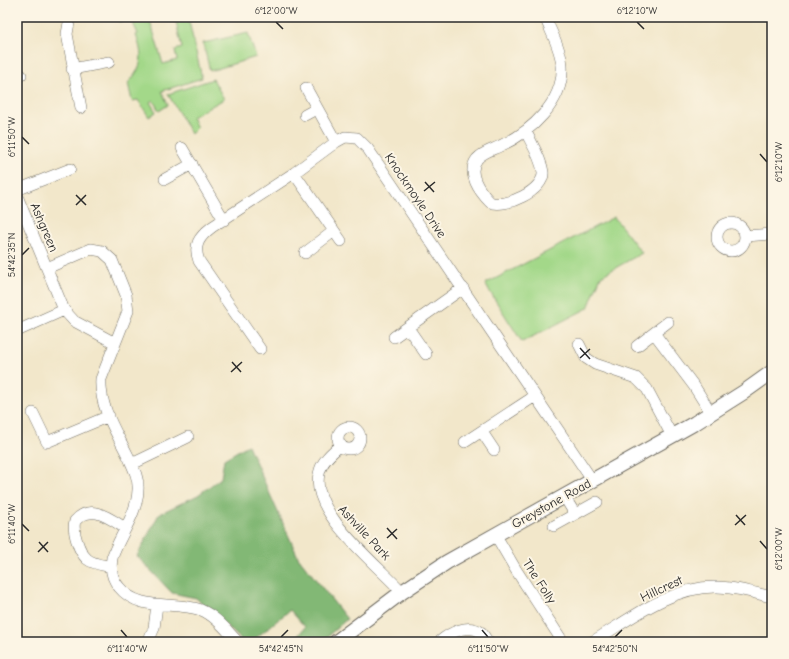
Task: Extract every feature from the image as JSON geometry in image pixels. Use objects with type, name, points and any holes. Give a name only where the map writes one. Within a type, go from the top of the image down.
[{"type":"main road","name":"Greystone Road","points":[[336,642],[402,592],[447,562],[711,414],[772,372]]},
{"type":"street","points":[[70,17],[67,34],[80,108]]},
{"type":"street","points":[[526,132],[542,171],[541,179],[532,190],[518,199],[510,203],[495,204],[486,198],[474,178],[474,164],[482,154],[526,132],[548,108],[556,94],[560,80],[562,66],[560,57],[545,17]]},
{"type":"street","points":[[72,69],[109,62]]},
{"type":"street","points":[[306,88],[316,109],[336,142]]},
{"type":"street","points":[[305,115],[316,109]]},
{"type":"street","name":"Knockmoyle Drive","points":[[260,349],[203,267],[196,248],[201,236],[294,173],[336,142],[349,136],[361,140],[592,480]]},
{"type":"street","points":[[182,148],[224,220]]},
{"type":"street","points":[[165,179],[192,164]]},
{"type":"street","name":"Ashgreen","points":[[17,190],[70,169]]},
{"type":"street","points":[[294,173],[341,241]]},
{"type":"street","name":"Ashgreen","points":[[17,196],[64,310],[74,321],[115,343]]},
{"type":"street","points":[[305,253],[334,231]]},
{"type":"street","points":[[745,236],[772,234]]},
{"type":"street","name":"Ashgreen","points":[[47,268],[90,249],[102,251],[110,257],[126,295],[128,304],[126,315],[101,379],[101,396],[132,464],[138,484],[138,492],[134,508],[114,552],[111,567]]},
{"type":"street","points":[[394,337],[463,288]]},
{"type":"street","points":[[17,330],[64,310]]},
{"type":"street","points":[[637,346],[668,322]]},
{"type":"street","points":[[408,328],[426,354]]},
{"type":"street","points":[[654,333],[694,386],[711,414]]},
{"type":"street","points":[[579,344],[586,358],[594,364],[636,378],[647,389],[672,436]]},
{"type":"street","points":[[465,442],[535,396]]},
{"type":"street","points":[[33,413],[47,442],[109,416]]},
{"type":"street","points":[[482,432],[494,450]]},
{"type":"street","points":[[132,464],[188,437]]},
{"type":"street","name":"Ashville Park","points":[[341,445],[326,460],[318,475],[319,488],[326,509],[336,523],[402,592]]},
{"type":"street","points":[[564,496],[575,514]]},
{"type":"street","points":[[554,526],[597,502]]},
{"type":"street","points":[[125,528],[96,512],[85,513],[75,521],[74,533],[85,557],[95,563],[111,567],[116,583],[134,600],[157,605],[183,607],[201,611],[215,620],[238,642]]},
{"type":"street","name":"The Folly","points":[[495,534],[516,570],[563,642]]},
{"type":"street","name":"Hillcrest","points":[[592,642],[670,597],[685,591],[699,588],[723,587],[772,597]]},
{"type":"street","points":[[148,642],[154,628],[157,605]]},
{"type":"street","points":[[439,642],[452,633],[469,628],[482,632],[488,642]]},
{"type":"green space","points":[[117,17],[149,17],[163,64],[177,60],[175,50],[182,48],[175,17],[188,17],[202,78],[162,91],[168,105],[159,111],[153,100],[150,102],[156,112],[149,117],[138,100],[132,101],[128,83],[137,71],[141,60],[136,35],[138,34],[133,23],[128,20],[120,22]]},
{"type":"green space","points":[[248,33],[256,57],[210,71],[203,43]]},
{"type":"green space","points":[[213,79],[224,99],[192,117],[197,128],[191,134],[168,94]]},
{"type":"green space","points":[[614,217],[642,253],[601,276],[588,308],[522,342],[485,284]]},
{"type":"green space","points":[[248,445],[298,557],[347,619],[321,642],[293,642],[305,627],[290,610],[251,642],[244,642],[196,598],[172,593],[137,556],[159,514],[198,495],[221,478],[224,459]]}]
